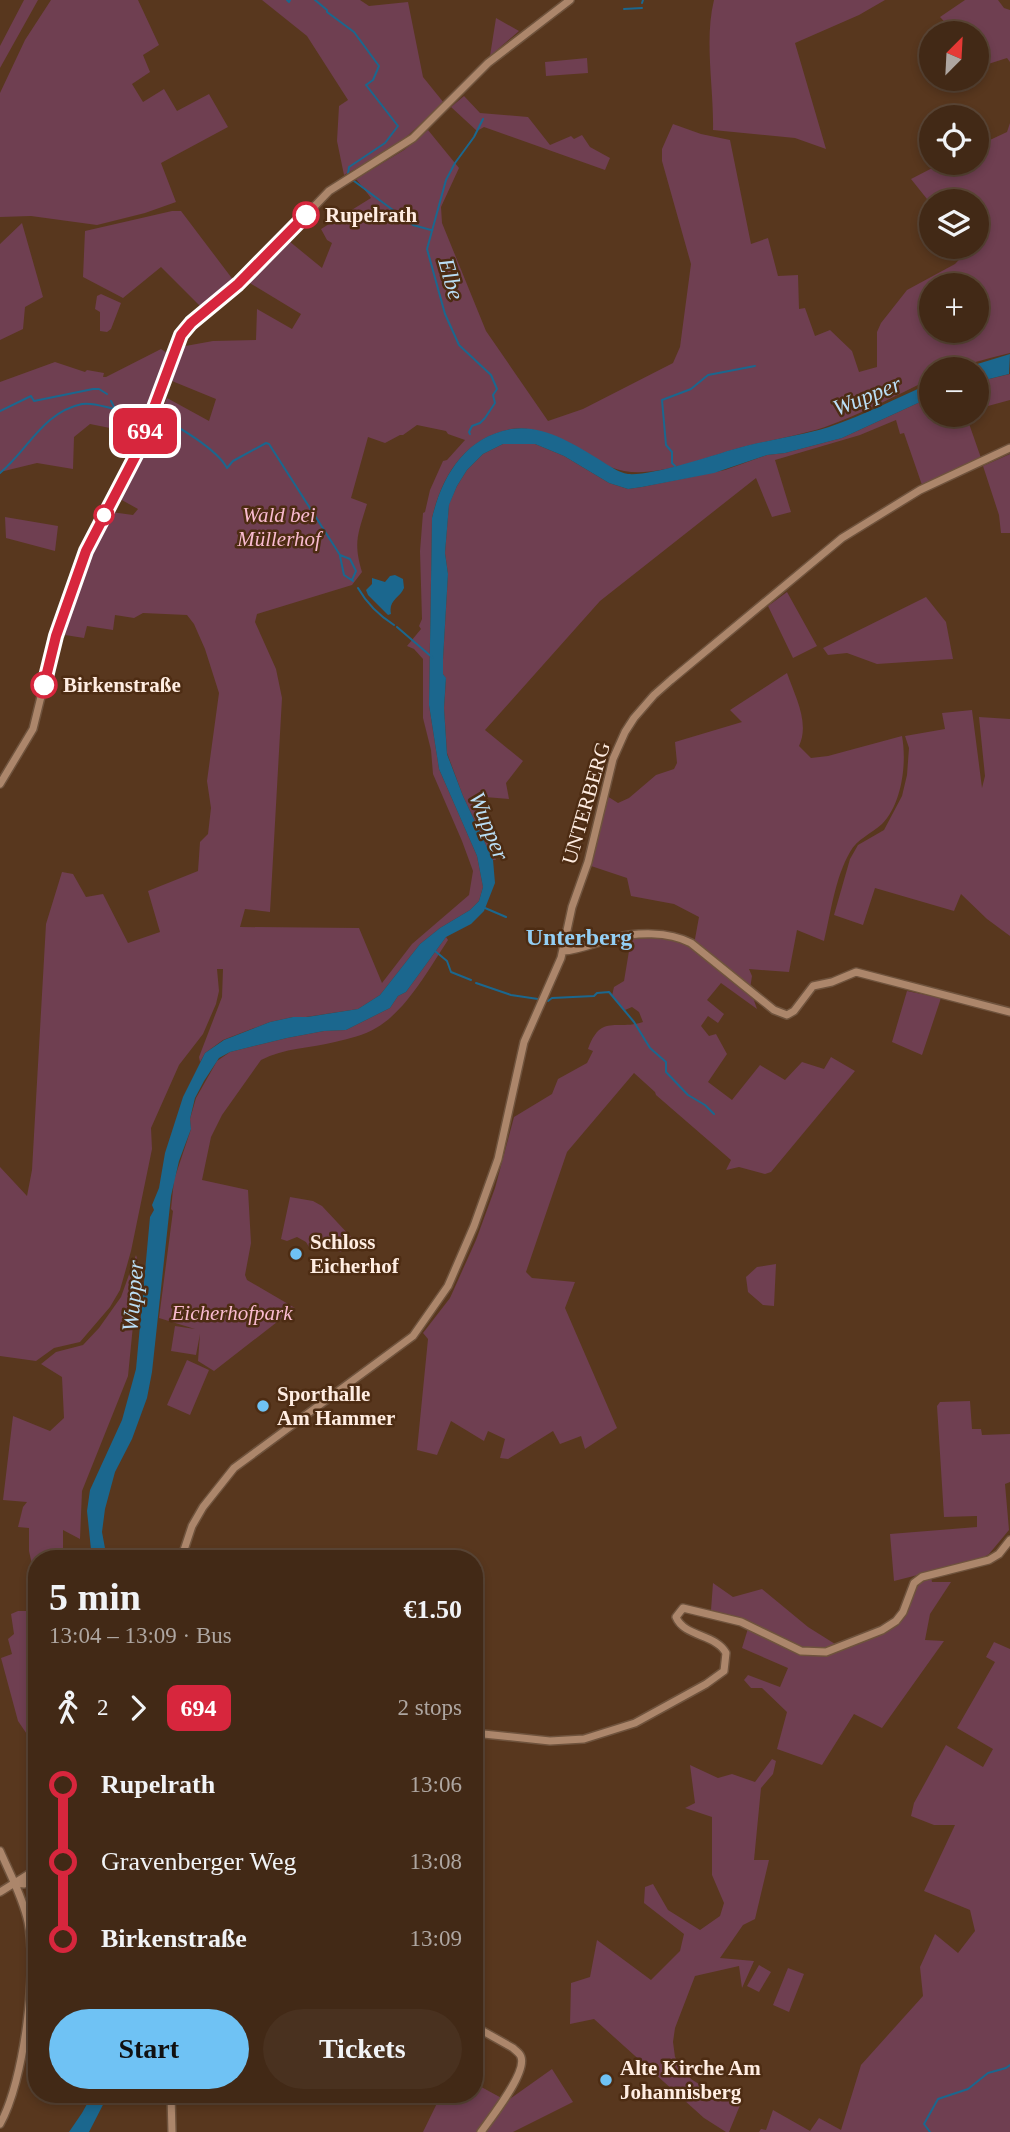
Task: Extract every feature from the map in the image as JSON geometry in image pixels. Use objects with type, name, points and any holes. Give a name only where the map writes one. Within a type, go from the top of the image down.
[{"type":"main road","points":[[0,784],[33,729],[63,614],[86,551],[137,453],[176,346],[186,328],[238,284],[324,196],[344,180],[413,138],[488,63],[570,0]]},
{"type":"main road","name":"UNTERBERG","points":[[184,1550],[192,1526],[203,1507],[234,1468],[413,1336],[442,1296],[474,1226],[498,1159],[524,1042],[563,951],[572,908],[588,862],[608,774],[625,732],[653,695],[842,538],[920,490],[1010,449]]},
{"type":"main road","points":[[563,951],[582,949],[613,938],[660,934],[677,936],[691,943],[774,1010],[787,1015],[794,1011],[809,989],[856,972],[1010,1012]]},
{"type":"main road","points":[[483,1733],[550,1741],[584,1739],[635,1723],[706,1684],[724,1671],[726,1653],[716,1642],[681,1626],[676,1617],[683,1608],[741,1622],[801,1651],[826,1652],[883,1630],[896,1621],[914,1583],[922,1577],[989,1560],[999,1554],[1010,1539]]},
{"type":"main road","points":[[0,1851],[14,1883],[28,1928]]},
{"type":"main road","points":[[0,1892],[28,1874]]},
{"type":"main road","points":[[14,1883],[28,1882]]},
{"type":"main road","points":[[0,2124],[12,2100],[21,2063],[28,1996]]},
{"type":"main road","points":[[481,2132],[521,2068],[521,2056],[483,2031]]},
{"type":"main road","points":[[171,2103],[172,2132]]},
{"type":"green space","points":[[24,0],[38,0],[0,68],[0,46]]},
{"type":"green space","points":[[51,0],[138,0],[159,45],[143,55],[150,72],[132,84],[143,102],[164,89],[177,111],[209,94],[228,127],[161,163],[176,202],[97,225],[31,216],[0,217],[0,93],[25,40]]},
{"type":"green space","points":[[262,0],[360,0],[369,6],[408,2],[423,77],[444,103],[395,147],[344,175],[337,141],[339,106],[348,100],[307,36]]},
{"type":"green space","points":[[714,0],[885,0],[859,15],[795,43],[826,149],[795,138],[713,130],[710,32]]},
{"type":"green space","points":[[965,0],[998,0],[1004,8],[1010,10],[1010,62],[1007,58],[989,64],[989,21],[944,21],[940,17]]},
{"type":"green space","points":[[496,18],[519,31],[490,56]]},
{"type":"green space","points":[[587,58],[588,73],[546,76],[545,62]]},
{"type":"green space","points":[[464,96],[480,113],[528,117],[550,145],[571,136],[574,139],[582,135],[590,147],[610,158],[605,170],[484,127],[477,131],[451,107]]},
{"type":"green space","name":"Wald bei Müllerhof","points":[[1010,123],[1010,353],[989,359],[919,357],[919,385],[866,410],[802,434],[650,472],[624,471],[611,467],[555,438],[526,429],[511,429],[495,434],[468,450],[458,461],[442,487],[432,518],[429,705],[439,769],[477,856],[483,887],[479,901],[420,944],[380,995],[358,1009],[270,1022],[223,1040],[205,1053],[200,1062],[199,1057],[222,997],[223,969],[217,969],[219,991],[216,1004],[203,1034],[179,1065],[151,1128],[152,1149],[120,1290],[110,1307],[80,1342],[54,1348],[36,1361],[0,1356],[0,1167],[27,1196],[32,1170],[46,924],[62,872],[73,874],[86,897],[103,894],[128,943],[160,932],[148,891],[198,871],[200,842],[208,834],[211,808],[207,781],[219,693],[194,624],[187,615],[143,613],[134,618],[115,615],[113,630],[87,626],[84,638],[65,635],[92,545],[111,512],[133,515],[138,509],[120,499],[138,468],[167,398],[209,421],[216,399],[172,381],[180,347],[213,341],[256,340],[257,309],[292,329],[301,314],[248,282],[289,241],[322,268],[332,243],[321,229],[371,198],[356,179],[404,150],[428,130],[459,168],[441,207],[442,223],[486,331],[548,421],[583,409],[673,363],[680,347],[691,264],[662,161],[662,149],[673,124],[730,140],[751,244],[768,238],[778,276],[798,275],[799,309],[805,308],[815,336],[830,330],[852,351],[859,372],[877,367],[877,332],[881,323],[907,290],[919,284],[919,343],[989,343],[989,273],[938,273],[960,259],[989,259],[989,189],[919,189],[911,179],[919,175],[989,175],[989,140],[1007,132]],"holes":[[[417,425],[446,431],[465,440],[443,461],[423,513],[420,551],[421,629],[407,646],[423,659],[423,718],[431,750],[433,774],[473,871],[469,895],[412,944],[382,983],[359,928],[240,927],[245,909],[270,912],[282,698],[276,669],[255,622],[257,614],[352,585],[362,572],[358,538],[367,504],[351,498],[368,437],[385,443]]]},
{"type":"green space","points":[[181,211],[234,281],[201,307],[161,267],[123,298],[83,277],[85,231]]},
{"type":"green space","points":[[22,223],[43,297],[25,307],[23,329],[0,340],[0,244]]},
{"type":"green space","points":[[101,294],[121,303],[111,329],[107,332],[100,331],[100,312],[95,309],[97,296]]},
{"type":"green space","points":[[161,349],[167,353],[140,434],[90,424],[74,437],[73,469],[37,463],[0,472],[0,382],[55,362],[85,372],[87,370],[104,373],[103,377],[106,377]]},
{"type":"green space","points":[[1010,374],[1010,400],[989,406],[989,379]]},
{"type":"green space","points":[[919,403],[919,427],[970,427],[981,458],[922,485],[904,433],[900,434],[896,420],[860,435],[775,460],[791,512],[772,517],[756,478],[600,601],[485,730],[523,761],[506,783],[509,799],[473,796],[496,860],[493,860],[463,796],[447,753],[444,708],[446,679],[443,674],[443,659],[448,574],[445,553],[449,504],[467,470],[483,454],[503,444],[535,444],[564,456],[609,483],[628,489],[725,470],[767,455],[842,438]]},
{"type":"green space","points":[[1010,454],[1010,533],[1001,533],[999,515],[983,466]]},
{"type":"green space","points":[[5,517],[58,526],[55,551],[6,538]]},
{"type":"green space","points":[[787,592],[817,646],[793,658],[768,606]]},
{"type":"green space","points":[[926,597],[946,622],[953,659],[877,664],[847,653],[828,655],[823,648]]},
{"type":"green space","points":[[787,673],[802,719],[799,746],[811,758],[902,736],[904,758],[901,783],[889,816],[856,844],[845,862],[834,895],[824,941],[797,930],[789,972],[749,969],[752,976],[750,989],[757,1009],[721,983],[707,1000],[724,1014],[718,1023],[708,1016],[701,1026],[709,1036],[716,1034],[727,1054],[708,1082],[732,1100],[760,1065],[785,1080],[802,1062],[824,1069],[831,1057],[855,1071],[771,1172],[765,1174],[739,1167],[726,1170],[731,1160],[634,1073],[567,1152],[526,1272],[532,1278],[575,1282],[565,1308],[617,1428],[585,1449],[581,1436],[560,1444],[553,1431],[508,1459],[500,1458],[505,1439],[488,1431],[484,1441],[451,1421],[437,1455],[417,1450],[428,1339],[423,1333],[450,1298],[476,1240],[495,1188],[514,1117],[552,1094],[558,1079],[587,1063],[593,1051],[588,1049],[598,1031],[610,1025],[643,1022],[639,1012],[632,1007],[625,1010],[612,996],[614,987],[624,981],[631,939],[662,936],[693,942],[695,939],[699,917],[674,904],[631,896],[627,878],[591,866],[607,796],[618,803],[629,798],[656,775],[674,769],[677,763],[675,742],[742,722],[730,710]]},
{"type":"green space","points":[[972,710],[982,788],[985,776],[979,717],[1010,719],[1010,936],[961,894],[954,911],[875,888],[863,925],[834,915],[850,859],[858,845],[884,830],[902,796],[909,748],[905,736],[945,729],[942,713]]},
{"type":"green space","name":"Eicherhofpark","points":[[446,937],[448,940],[416,988],[387,1021],[356,1036],[288,1051],[261,1060],[222,1115],[211,1137],[202,1180],[248,1190],[251,1243],[245,1275],[247,1280],[295,1308],[214,1371],[198,1361],[200,1334],[196,1355],[171,1351],[175,1326],[195,1329],[159,1318],[173,1211],[174,1180],[191,1129],[190,1119],[196,1098],[217,1061],[230,1052],[287,1038],[346,1030],[390,1008],[398,996],[406,992]]},
{"type":"green space","points":[[907,991],[941,998],[922,1055],[892,1042]]},
{"type":"green space","points":[[290,1197],[313,1201],[322,1206],[351,1237],[341,1252],[324,1247],[309,1247],[297,1237],[287,1241],[281,1239]]},
{"type":"green space","points":[[136,1255],[139,1265],[128,1376],[82,1491],[80,1539],[63,1530],[63,1550],[29,1550],[29,1528],[18,1527],[27,1502],[3,1500],[13,1416],[50,1431],[64,1418],[62,1377],[41,1364],[56,1352],[83,1345],[121,1297]]},
{"type":"green space","points":[[776,1264],[774,1306],[763,1305],[748,1292],[746,1277],[757,1267]]},
{"type":"green space","points":[[187,1360],[209,1370],[190,1415],[167,1405]]},
{"type":"green space","points":[[970,1401],[972,1429],[981,1429],[982,1435],[1010,1434],[1010,1482],[1005,1484],[1009,1530],[989,1554],[981,1559],[894,1581],[890,1534],[977,1527],[977,1516],[944,1517],[937,1406],[940,1402]]},
{"type":"green space","points":[[931,1577],[932,1582],[951,1582],[930,1614],[925,1640],[944,1641],[882,1728],[854,1714],[822,1765],[777,1749],[787,1712],[762,1688],[751,1688],[744,1680],[748,1675],[780,1687],[788,1668],[742,1648],[750,1622],[711,1610],[713,1583],[733,1597],[762,1589],[808,1627],[843,1649],[878,1636],[894,1626],[906,1612],[915,1589]]},
{"type":"green space","points":[[28,1611],[28,1736],[18,1721],[1,1658],[12,1654],[8,1639],[14,1634],[11,1614]]},
{"type":"green space","points":[[994,1642],[1010,1649],[1010,2132],[759,2132],[761,2129],[766,2130],[773,2110],[810,2131],[819,2118],[841,2130],[861,2065],[923,1996],[920,1967],[935,1934],[958,1953],[975,1931],[970,1910],[924,1891],[955,1825],[934,1825],[911,1816],[914,1803],[946,1745],[983,1767],[993,1749],[957,1728],[995,1662],[986,1657]]},
{"type":"green space","points":[[772,1759],[776,1761],[773,1774],[761,1788],[754,1860],[769,1860],[755,1919],[743,1925],[720,1958],[754,1961],[742,1988],[739,1966],[695,1976],[675,2028],[673,2042],[675,2057],[691,2079],[713,2093],[736,2091],[743,2098],[729,2132],[726,2132],[704,2118],[594,2019],[570,2024],[571,1983],[590,1977],[597,1940],[651,1980],[680,1951],[684,1934],[644,1903],[645,1887],[653,1884],[668,1910],[700,1930],[720,1916],[724,1903],[712,1875],[712,1817],[685,1808],[695,1803],[690,1765],[718,1778],[732,1774],[755,1782]]},
{"type":"green space","points":[[759,1965],[771,1972],[759,1992],[747,1986]]},
{"type":"green space","points":[[788,1968],[804,1974],[789,2012],[773,2005]]},
{"type":"green space","points":[[552,2069],[573,2102],[513,2132],[423,2132],[437,2103],[483,2103],[483,2088],[507,2101]]},
{"type":"water","points":[[1010,354],[1009,374],[989,379],[989,360]]},
{"type":"water","points":[[919,389],[919,403],[842,438],[767,455],[714,473],[642,487],[628,489],[609,483],[564,456],[535,444],[503,444],[483,454],[467,470],[449,505],[445,553],[448,574],[443,674],[446,678],[444,708],[447,754],[493,860],[495,883],[484,911],[471,924],[446,937],[406,992],[398,996],[390,1008],[346,1030],[287,1038],[230,1052],[219,1058],[204,1081],[195,1098],[190,1119],[191,1129],[179,1161],[171,1196],[147,1398],[132,1439],[115,1472],[102,1532],[105,1550],[91,1550],[87,1511],[90,1490],[122,1420],[136,1369],[150,1217],[154,1210],[152,1205],[183,1097],[205,1053],[224,1040],[270,1022],[358,1009],[380,995],[420,944],[479,901],[483,887],[477,856],[439,769],[429,705],[432,518],[449,473],[468,450],[481,440],[511,429],[546,432],[621,472],[638,474],[829,427]]},
{"type":"water","points":[[395,575],[403,579],[404,588],[393,602],[391,614],[388,615],[366,590],[372,584],[372,578],[385,582]]},
{"type":"water","points":[[88,2103],[104,2103],[89,2132],[69,2132]]},
{"type":"waterway","points":[[287,0],[290,0]]},
{"type":"waterway","points":[[315,0],[354,32],[379,66],[373,80],[366,85],[398,126],[385,143],[349,167],[348,174]]},
{"type":"waterway","name":"Elbe","points":[[624,9],[642,8]]},
{"type":"waterway","name":"Elbe","points":[[470,434],[472,426],[480,423],[495,403],[493,395],[497,389],[491,375],[459,345],[445,314],[427,249],[446,180],[483,119]]},
{"type":"waterway","points":[[354,181],[413,225],[431,230]]},
{"type":"waterway","points":[[675,466],[672,463],[672,452],[666,445],[662,400],[691,389],[708,375],[755,366]]},
{"type":"waterway","points":[[0,411],[31,396],[34,401],[93,389],[107,394]]},
{"type":"waterway","points":[[111,401],[115,409],[145,411]]},
{"type":"waterway","points":[[0,473],[46,423],[68,408],[94,404],[115,409]]},
{"type":"waterway","points":[[158,416],[206,446],[227,468],[233,461],[266,443],[269,444],[340,555],[350,559],[356,571],[352,580]]},
{"type":"waterway","points":[[340,556],[344,575],[353,581]]},
{"type":"waterway","points":[[358,588],[374,608],[394,625]]},
{"type":"waterway","points":[[397,627],[433,658]]},
{"type":"waterway","points":[[485,908],[506,917]]},
{"type":"waterway","points":[[435,951],[447,961],[451,972],[471,980]]},
{"type":"waterway","points":[[476,983],[511,995],[538,999]]},
{"type":"waterway","points":[[548,1001],[552,998],[594,996],[597,993],[609,992],[634,1022],[650,1048],[666,1062],[666,1072],[688,1095],[714,1114]]},
{"type":"waterway","points":[[930,2132],[924,2124],[938,2099],[968,2089],[988,2073],[1010,2065]]},
{"type":"bus line","name":"694","points":[[44,685],[56,636],[86,551],[137,453],[181,335],[191,323],[238,284],[306,215]]},
{"type":"place","name":"Rupelrath","points":[[306,215]]},
{"type":"place","name":"Birkenstraße","points":[[44,685]]},
{"type":"place","name":"Schloss Eicherhof","points":[[296,1254]]},
{"type":"place","name":"Sporthalle Am Hammer","points":[[263,1406]]},
{"type":"place","name":"Alte Kirche Am Johannisberg","points":[[606,2080]]},
{"type":"district","name":"Unterberg","points":[[579,937]]},
{"type":"water label","name":"Wupper","points":[[867,396]]},
{"type":"water label","name":"Wupper","points":[[489,826]]},
{"type":"water label","name":"Wupper","points":[[133,1296]]}]
